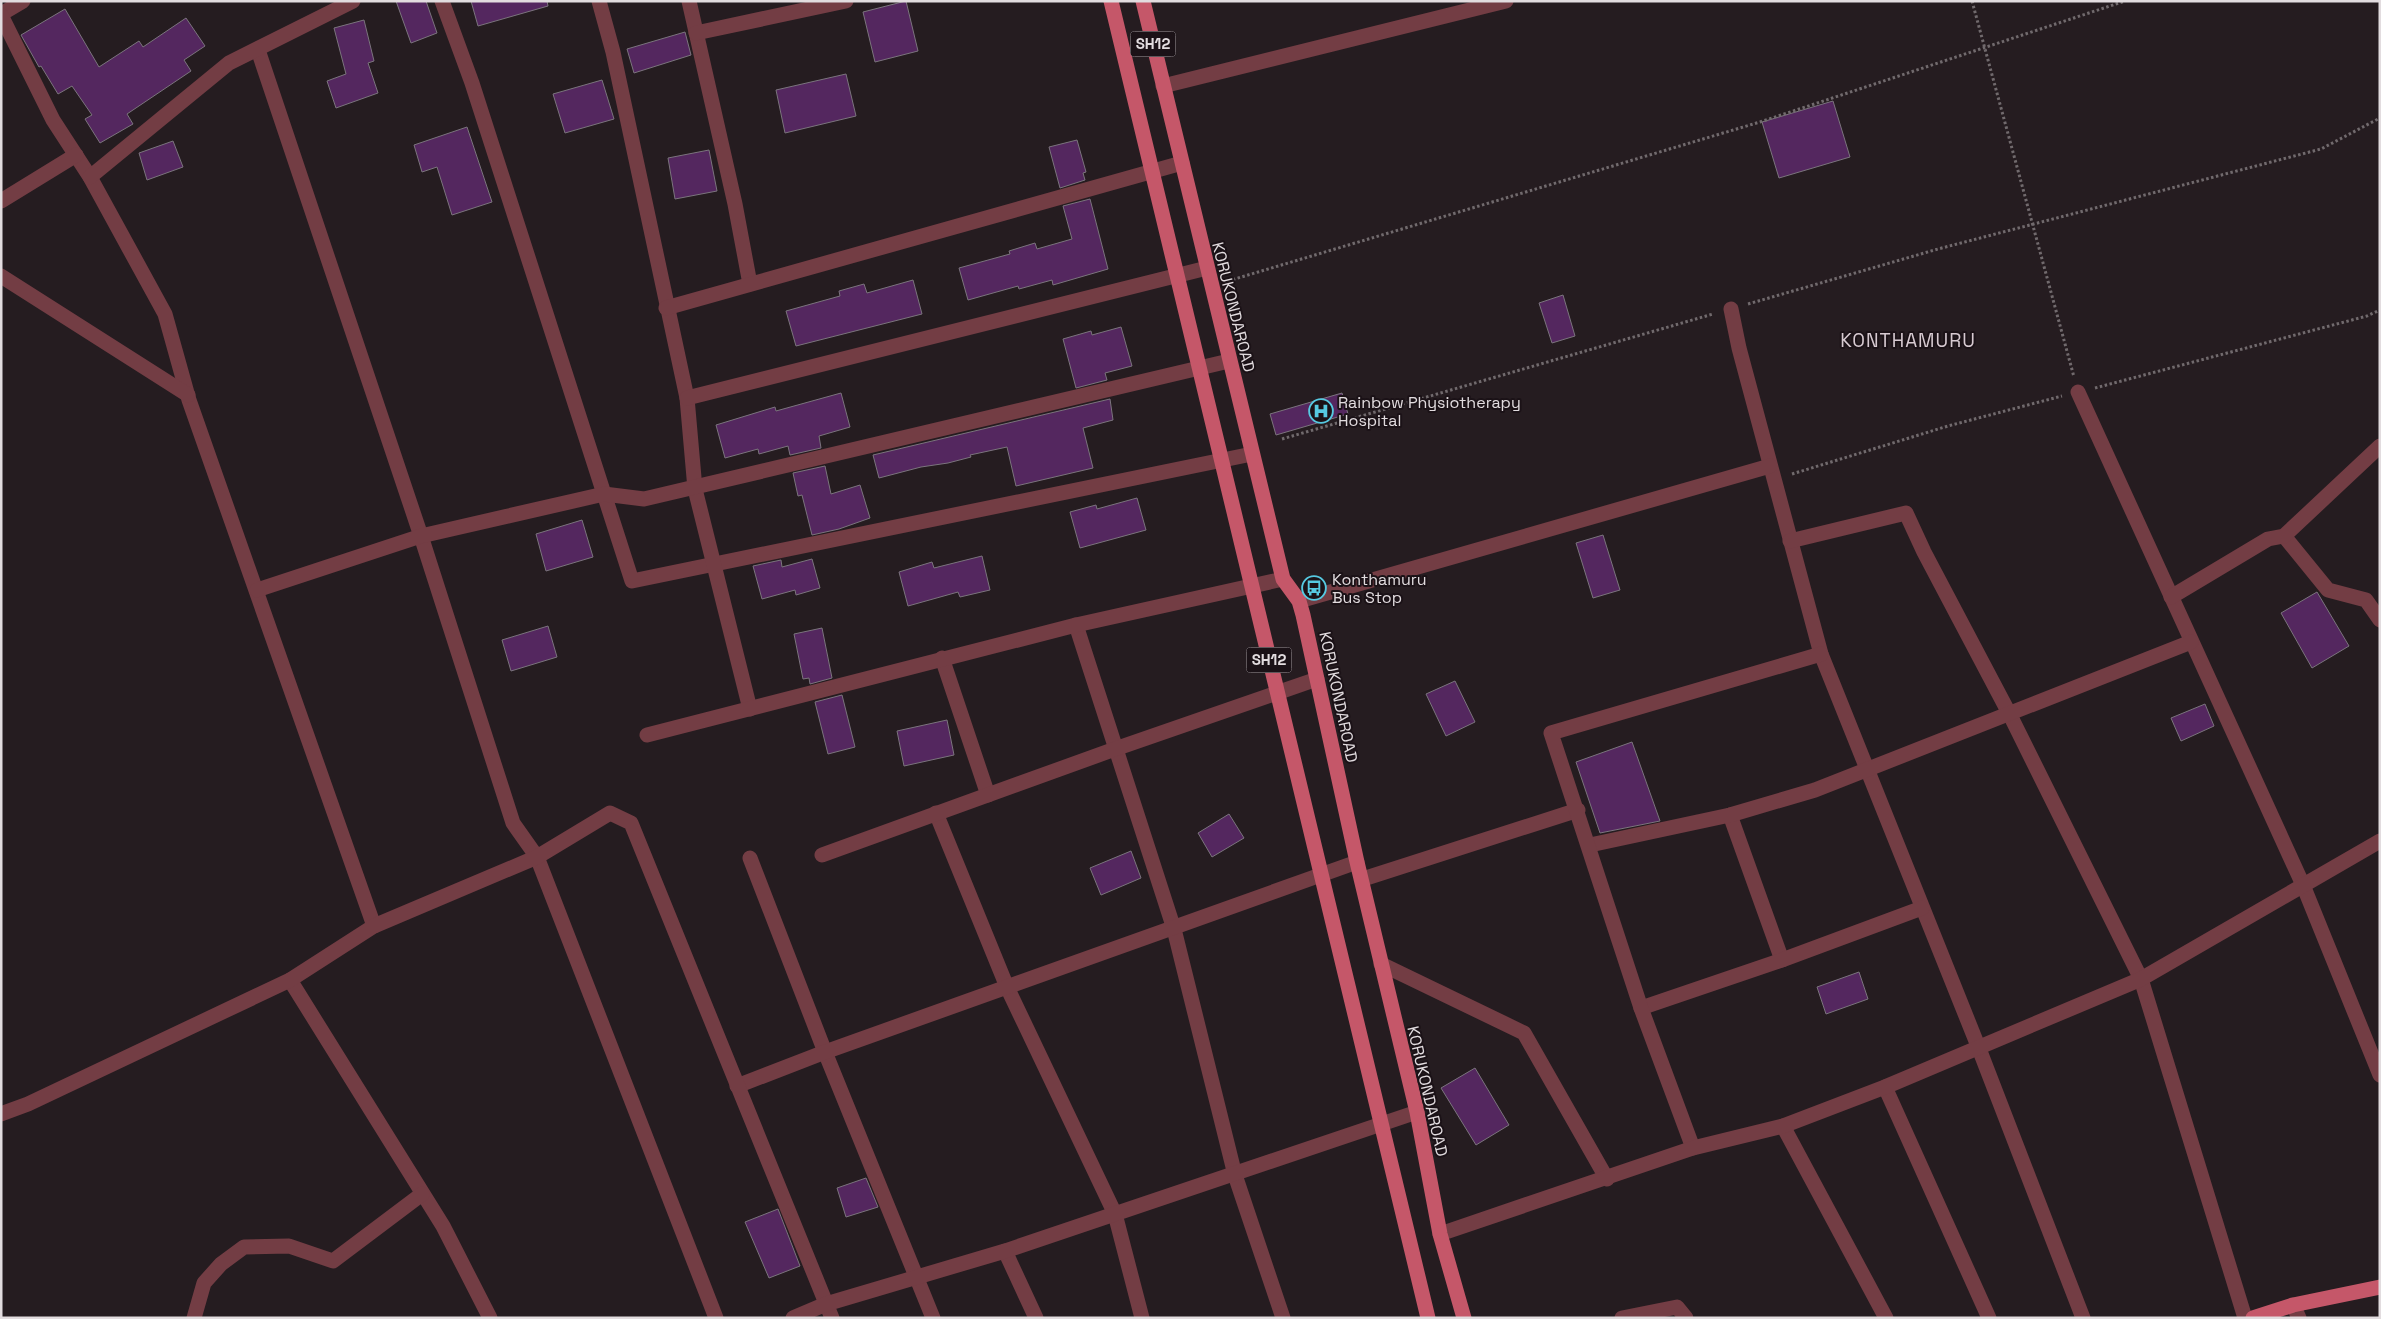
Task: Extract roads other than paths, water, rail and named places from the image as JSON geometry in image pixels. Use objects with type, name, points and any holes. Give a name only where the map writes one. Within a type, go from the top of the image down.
[{"type":"main road","name":"SH12","points":[[1111,1],[1428,1318]]},
{"type":"main road","name":"KORUKONDAROAD","points":[[1143,1],[1282,579],[1299,601],[1357,862],[1417,1112],[1440,1234],[1464,1318]]},
{"type":"main road","points":[[2253,1318],[2296,1311],[2380,1287]]},
{"type":"street","points":[[23,1],[1,15],[53,120],[90,177],[166,314],[188,394],[374,926]]},
{"type":"street","points":[[90,177],[228,63],[258,50],[353,1]]},
{"type":"street","points":[[442,1],[472,83],[632,581],[1252,454]]},
{"type":"street","points":[[599,1],[613,52],[666,308],[687,398],[696,487],[750,709]]},
{"type":"street","points":[[689,1],[735,204],[750,284]]},
{"type":"street","points":[[696,33],[846,1]]},
{"type":"street","points":[[1163,86],[1506,1]]},
{"type":"street","points":[[258,50],[420,536],[512,823],[537,856],[716,1318]]},
{"type":"street","points":[[1,201],[76,155]]},
{"type":"street","points":[[666,308],[1182,163]]},
{"type":"street","points":[[687,398],[1207,268]]},
{"type":"street","points":[[1,276],[188,394]]},
{"type":"street","points":[[1731,309],[1739,348],[1821,654],[1978,1046],[2083,1318]]},
{"type":"street","points":[[257,590],[420,536],[604,494],[644,499],[1229,361]]},
{"type":"street","points":[[2078,392],[2303,885],[2380,1075]]},
{"type":"street","points":[[2171,597],[2268,539],[2284,536],[2380,446]]},
{"type":"street","points":[[1299,601],[1772,472]]},
{"type":"street","points":[[1790,542],[1906,513],[1924,552],[2010,715],[2141,979],[2245,1318]]},
{"type":"street","points":[[2284,536],[2328,590],[2366,600],[2380,620]]},
{"type":"street","points":[[647,736],[942,658],[1076,625],[1282,579]]},
{"type":"street","points":[[1076,625],[1174,928],[1235,1176],[1283,1318]]},
{"type":"street","points":[[1590,845],[1730,815],[1815,790],[2010,715],[2191,642]]},
{"type":"street","points":[[1694,1148],[1641,1008],[1590,845],[1551,733],[1821,654]]},
{"type":"street","points":[[942,658],[988,795]]},
{"type":"street","points":[[822,855],[1115,749],[1317,680]]},
{"type":"street","points":[[1362,879],[1578,810]]},
{"type":"street","points":[[1,1114],[28,1104],[290,980],[374,926],[537,856],[610,813],[631,823],[829,1311]]},
{"type":"street","points":[[936,813],[1007,987],[1115,1214],[1142,1318]]},
{"type":"street","points":[[1730,815],[1782,960]]},
{"type":"street","points":[[1440,1234],[1694,1148],[1783,1126],[1885,1086],[2141,979],[2380,841]]},
{"type":"street","points":[[750,858],[933,1318]]},
{"type":"street","points":[[738,1086],[826,1052],[1357,862]]},
{"type":"street","points":[[1641,1008],[1782,960],[1922,908]]},
{"type":"street","points":[[1381,964],[1524,1033],[1607,1179]]},
{"type":"street","points":[[290,980],[443,1226],[490,1318]]},
{"type":"street","points":[[1885,1086],[1990,1318]]},
{"type":"street","points":[[792,1318],[829,1311],[918,1277],[1005,1251],[1235,1176],[1417,1112]]},
{"type":"street","points":[[1783,1126],[1886,1318]]},
{"type":"street","points":[[194,1318],[204,1283],[221,1264],[244,1247],[289,1246],[334,1262],[422,1194]]},
{"type":"street","points":[[1005,1251],[1036,1318]]},
{"type":"street","points":[[1622,1318],[1676,1307],[1686,1318]]},
{"type":"place","name":"Rainbow Physiotherapy Hospital","points":[[1321,411]]},
{"type":"place","name":"Konthamuru Bus Stop","points":[[1314,588]]},
{"type":"district","name":"KONTHAMURU","points":[[1908,340]]}]
